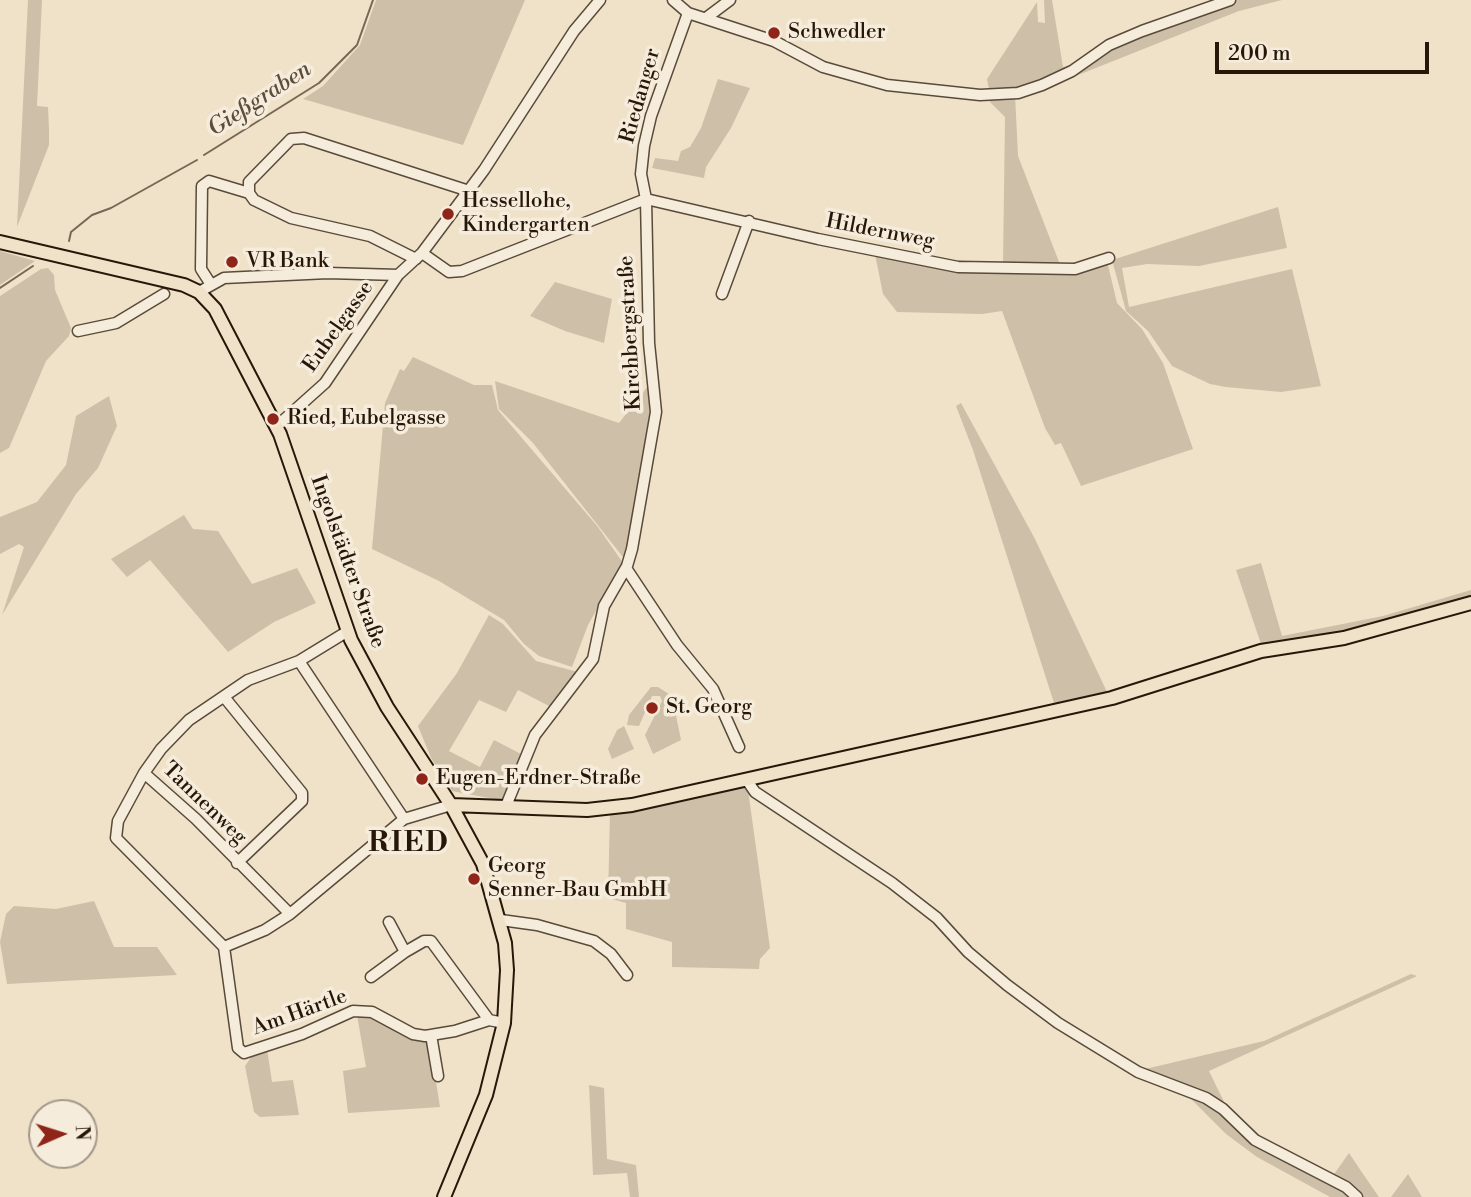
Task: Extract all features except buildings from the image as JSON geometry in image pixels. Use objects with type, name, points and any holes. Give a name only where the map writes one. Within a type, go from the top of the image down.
[{"type":"main road","points":[[0,242],[170,281],[200,292]]},
{"type":"main road","name":"Ingolstädter Straße","points":[[200,292],[215,309],[277,426],[348,631],[387,707],[452,805],[483,864],[500,920],[507,970],[504,1023],[486,1095],[444,1197]]},
{"type":"main road","points":[[452,805],[610,809],[1100,701],[1261,651],[1344,638],[1471,603]]},
{"type":"street","name":"Eubelgasse","points":[[277,426],[325,383],[398,275],[419,256],[469,191],[572,33],[600,0]]},
{"type":"street","points":[[673,0],[688,13],[774,41],[823,66],[887,85],[995,95],[1018,93],[1042,85],[1072,71],[1110,45],[1230,0]]},
{"type":"street","points":[[706,18],[730,0]]},
{"type":"street","name":"Riedanger","points":[[646,199],[641,174],[644,146],[651,116],[688,13]]},
{"type":"street","points":[[249,193],[250,183],[291,139],[304,138],[469,191]]},
{"type":"street","points":[[210,283],[201,269],[202,186],[205,182],[249,193],[254,200],[291,218],[370,236],[419,256],[449,272],[462,271],[646,199]]},
{"type":"street","name":"Hildernweg","points":[[646,199],[818,239],[958,267],[1075,269],[1109,258]]},
{"type":"street","name":"Kirchbergstraße","points":[[506,806],[536,735],[593,659],[604,606],[626,568],[656,412],[649,343],[646,199]]},
{"type":"street","points":[[723,294],[749,222]]},
{"type":"street","points":[[200,292],[210,283],[224,278],[306,274],[398,275]]},
{"type":"street","points":[[78,331],[116,323],[164,294]]},
{"type":"street","points":[[626,568],[677,645],[713,689],[738,747]]},
{"type":"street","points":[[348,631],[299,661],[248,680],[189,720],[161,749],[144,773],[118,821],[116,838],[224,947],[265,930],[290,914],[404,818],[452,805]]},
{"type":"street","points":[[299,661],[404,818]]},
{"type":"street","name":"Tannenweg","points":[[225,698],[302,793],[302,802],[237,863]]},
{"type":"street","name":"Tannenweg","points":[[144,773],[197,819],[237,863],[290,914]]},
{"type":"street","points":[[746,779],[755,793],[892,883],[937,918],[968,952],[1058,1023],[1138,1072],[1206,1098],[1223,1109],[1255,1140],[1346,1188],[1357,1197]]},
{"type":"street","points":[[500,920],[537,925],[594,942],[611,954],[627,975]]},
{"type":"street","points":[[389,922],[405,952]]},
{"type":"street","name":"Am Härtle","points":[[371,977],[424,941],[436,944],[489,1020]]},
{"type":"street","name":"Am Härtle","points":[[224,947],[239,1048],[244,1053],[302,1034],[353,1011],[372,1013],[413,1034],[431,1035],[489,1020],[504,1023]]},
{"type":"street","points":[[431,1035],[438,1076]]},
{"type":"shaded area","points":[[28,0],[42,0],[37,106],[48,107],[49,145],[17,227]]},
{"type":"shaded area","points":[[376,0],[525,0],[463,145],[303,99],[323,86],[360,45]]},
{"type":"shaded area","points":[[1044,0],[1052,0],[1063,67],[1074,65],[1033,85],[989,90],[987,79],[1037,2],[1038,22],[1045,23]]},
{"type":"shaded area","points":[[1238,0],[1282,0],[1239,11],[1048,87],[1127,41]]},
{"type":"shaded area","points":[[718,79],[750,88],[731,128],[706,167],[704,178],[652,168],[655,158],[678,161],[681,151],[690,147],[701,128]]},
{"type":"shaded area","points":[[1015,95],[1018,156],[1061,267],[1003,264],[1005,117],[987,99]]},
{"type":"shaded area","points":[[1278,207],[1287,248],[1199,266],[1147,264],[1122,268],[1129,307],[1292,269],[1321,386],[1281,392],[1226,387],[1210,384],[1172,366],[1148,331],[1126,311],[1112,260]]},
{"type":"shaded area","points":[[0,251],[35,261],[0,285]]},
{"type":"shaded area","points":[[875,254],[1046,273],[1069,272],[1107,261],[1117,303],[1142,329],[1163,363],[1193,449],[1081,486],[1061,443],[1055,445],[1045,428],[1002,311],[982,314],[897,312],[883,294]]},
{"type":"shaded area","points":[[48,268],[54,275],[55,290],[71,328],[69,336],[46,361],[9,448],[0,453],[0,296],[41,269]]},
{"type":"shaded area","points":[[555,282],[612,299],[604,343],[530,316]]},
{"type":"shaded area","points":[[413,357],[474,385],[492,385],[498,410],[598,527],[623,563],[588,625],[572,667],[539,656],[524,644],[504,620],[439,581],[372,549],[385,403],[400,369],[404,371]]},
{"type":"shaded area","points":[[495,381],[619,423],[648,386],[652,388],[652,404],[626,561],[533,443],[499,409]]},
{"type":"shaded area","points":[[109,396],[117,426],[98,468],[76,494],[2,615],[24,547],[19,544],[0,554],[0,517],[37,502],[66,465],[76,416]]},
{"type":"shaded area","points":[[961,403],[1035,539],[1107,692],[1054,703],[973,450],[956,406]]},
{"type":"shaded area","points":[[184,515],[193,529],[218,531],[252,584],[297,568],[316,603],[274,622],[228,652],[150,560],[127,577],[111,559]]},
{"type":"shaded area","points":[[1261,563],[1282,636],[1383,616],[1471,590],[1471,598],[1380,625],[1261,644],[1236,570]]},
{"type":"shaded area","points":[[489,615],[503,624],[536,661],[582,673],[553,708],[518,690],[506,712],[479,700],[449,751],[480,767],[494,740],[523,755],[504,801],[452,791],[431,758],[418,726],[457,673]]},
{"type":"shaded area","points":[[651,687],[658,687],[672,696],[681,740],[653,754],[645,735],[662,701],[660,696],[652,696],[639,726],[627,725],[629,715]]},
{"type":"shaded area","points":[[624,726],[634,749],[612,759],[608,749],[617,730]]},
{"type":"shaded area","points":[[740,786],[748,790],[770,948],[760,959],[759,969],[672,967],[672,942],[626,929],[626,903],[608,898],[610,812]]},
{"type":"shaded area","points":[[94,901],[114,947],[157,947],[177,975],[7,984],[0,942],[6,914],[14,906],[56,909]]},
{"type":"shaded area","points":[[1411,974],[1417,976],[1209,1071],[1228,1110],[1141,1070],[1264,1041]]},
{"type":"shaded area","points":[[369,1014],[429,1038],[440,1107],[348,1113],[343,1071],[366,1067],[357,1015]]},
{"type":"shaded area","points":[[267,1049],[272,1082],[293,1080],[299,1115],[260,1117],[254,1112],[245,1066],[254,1053]]},
{"type":"shaded area","points":[[589,1085],[604,1088],[607,1159],[636,1165],[639,1197],[630,1197],[627,1173],[593,1175]]},
{"type":"shaded area","points":[[1187,1095],[1211,1103],[1235,1124],[1351,1197],[1330,1197],[1257,1157],[1226,1134]]},
{"type":"shaded area","points":[[1349,1153],[1379,1197],[1361,1197],[1332,1177]]},
{"type":"shaded area","points":[[1408,1174],[1422,1197],[1391,1197]]},
{"type":"waterway","name":"Gießgraben","points":[[204,155],[319,83],[357,45],[373,0]]},
{"type":"waterway","name":"Gießgraben","points":[[69,241],[71,232],[92,215],[111,208],[197,160]]},
{"type":"waterway","name":"Gießgraben","points":[[0,288],[33,266]]},
{"type":"place","name":"Schwedler","points":[[774,33]]},
{"type":"place","name":"Hessellohe, Kindergarten","points":[[448,214]]},
{"type":"place","name":"VR Bank","points":[[232,262]]},
{"type":"place","name":"Ried, Eubelgasse","points":[[273,419]]},
{"type":"place","name":"St. Georg","points":[[652,708]]},
{"type":"place","name":"Eugen-Erdner-Straße","points":[[422,779]]},
{"type":"place","name":"Georg Senner-Bau GmbH","points":[[474,879]]},
{"type":"district","name":"RIED","points":[[409,844]]}]
